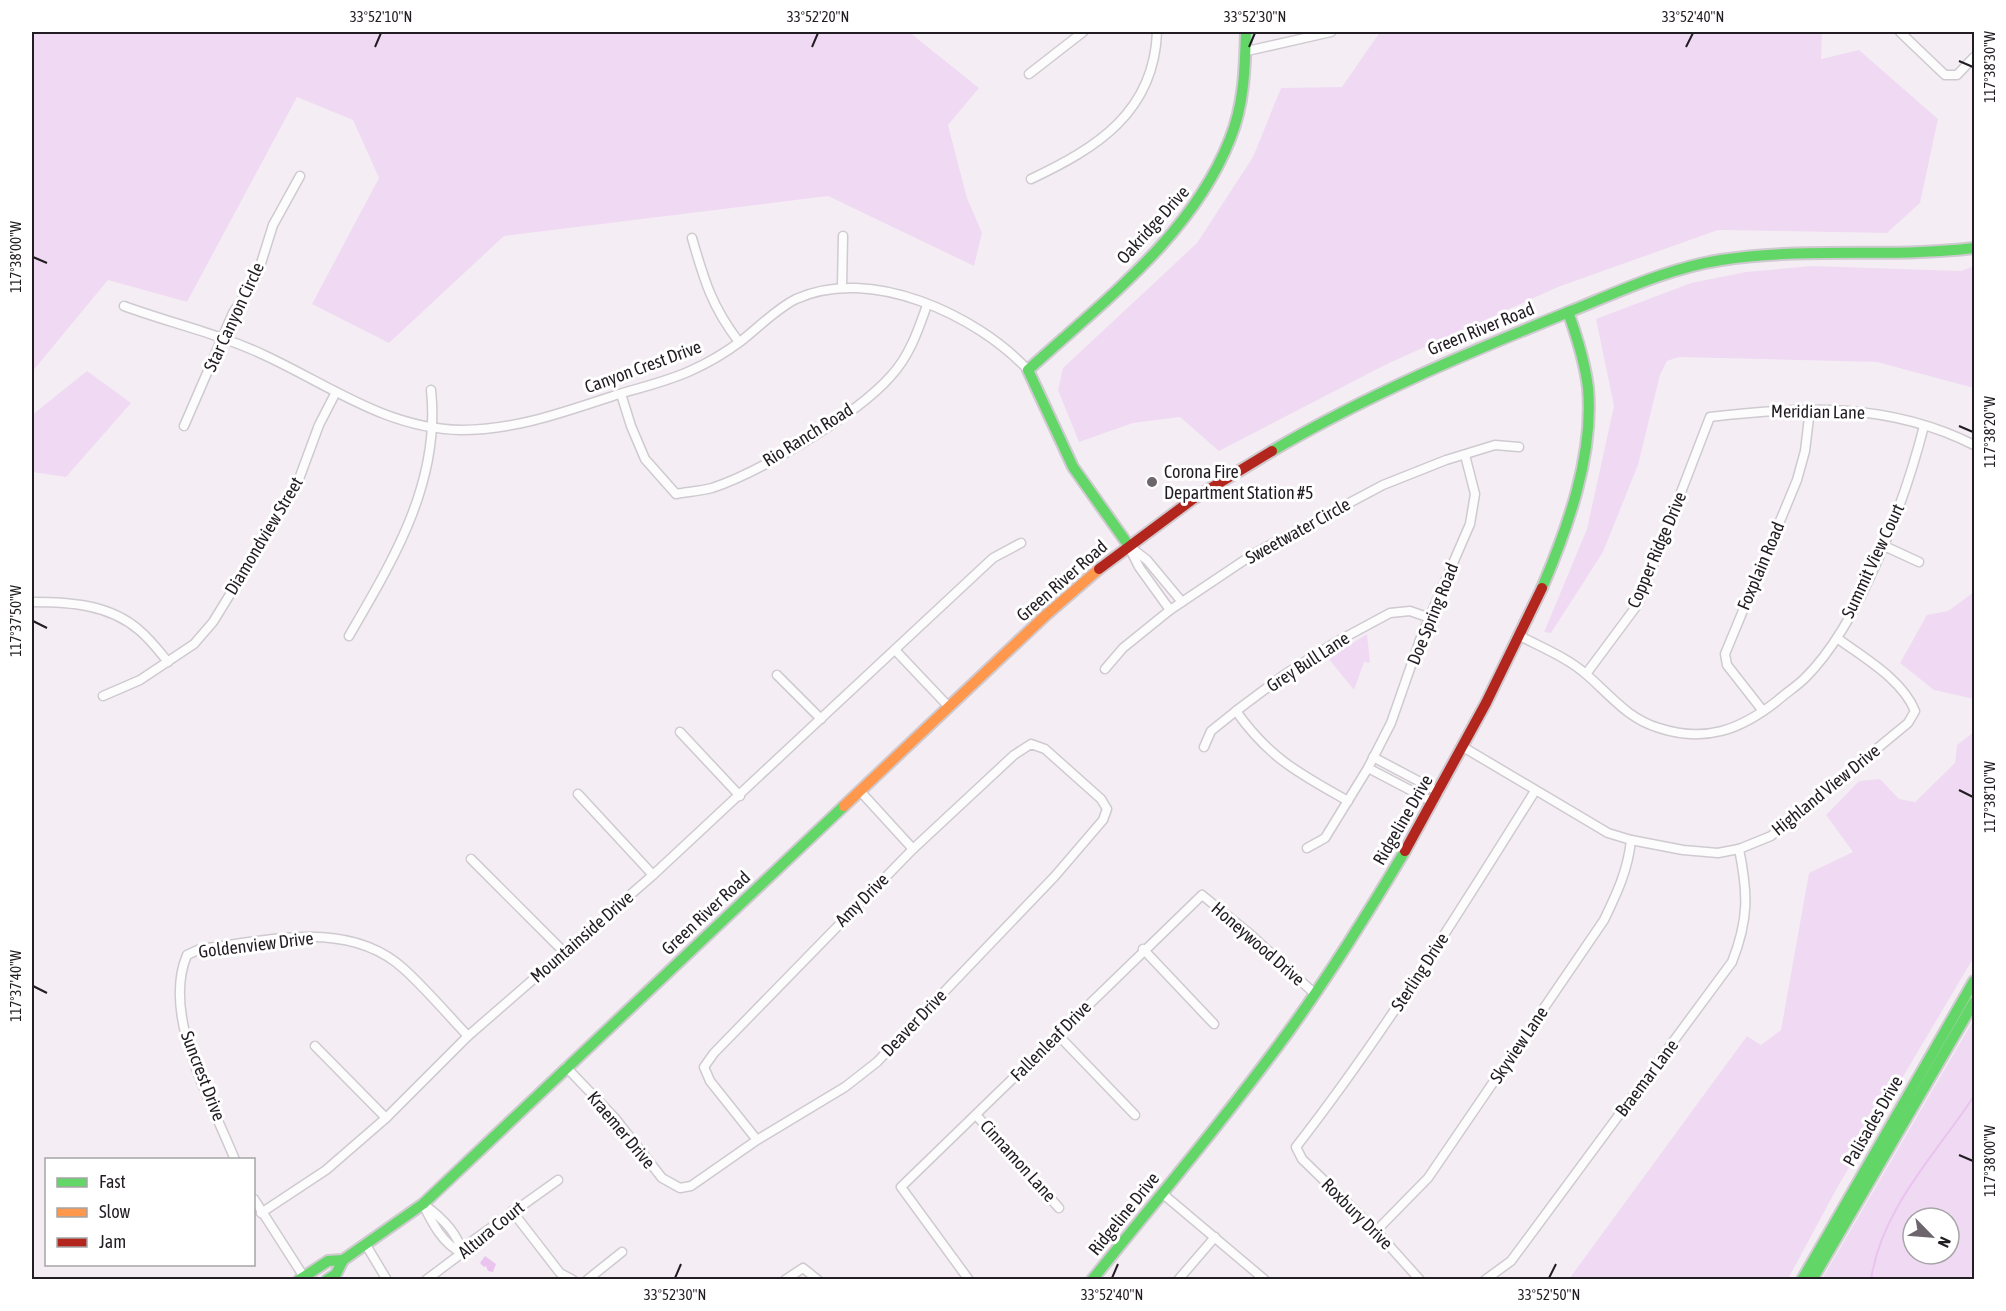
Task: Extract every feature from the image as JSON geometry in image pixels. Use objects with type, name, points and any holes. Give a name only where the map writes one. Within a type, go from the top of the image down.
[{"type":"street","points":[[1029,74],[1083,32]]},
{"type":"street","points":[[1031,179],[1070,160],[1107,134],[1131,111],[1148,80],[1156,50],[1157,32]]},
{"type":"street","name":"Oakridge Drive","points":[[1028,370],[1153,254],[1194,210],[1214,178],[1241,108],[1247,51],[1246,32]]},
{"type":"street","points":[[1247,51],[1330,32]]},
{"type":"street","points":[[1900,32],[1940,72],[1951,77],[1962,72],[1974,57]]},
{"type":"street","name":"Star Canyon Circle","points":[[184,426],[233,313],[257,276],[273,225],[300,176]]},
{"type":"street","points":[[842,287],[843,236]]},
{"type":"street","points":[[692,238],[706,291],[720,318],[739,342]]},
{"type":"street","name":"Green River Road","points":[[302,1278],[328,1261],[343,1260],[423,1204],[1046,615],[1129,546],[1236,470],[1327,418],[1425,370],[1666,274],[1754,254],[1790,251],[1930,252],[1974,248]]},
{"type":"street","name":"Canyon Crest Drive","points":[[124,306],[264,355],[393,418],[458,430],[512,427],[689,372],[739,342],[794,300],[816,291],[842,287],[884,291],[953,314],[992,336],[1028,370],[1053,419],[1073,467],[1129,546],[1139,567],[1170,610]]},
{"type":"street","name":"Rio Ranch Road","points":[[621,394],[630,426],[645,459],[676,494],[710,488],[746,474],[840,419],[890,378],[913,345],[927,305]]},
{"type":"street","name":"Ridgeline Drive","points":[[1092,1280],[1162,1194],[1315,994],[1382,890],[1434,802],[1520,636],[1555,563],[1567,529],[1584,454],[1588,413],[1586,371],[1568,312]]},
{"type":"street","points":[[349,636],[401,544],[420,496],[431,449],[431,390]]},
{"type":"street","name":"Diamondview Street","points":[[103,696],[140,680],[168,662],[194,644],[213,622],[296,487],[319,425],[336,392]]},
{"type":"street","name":"Meridian Lane","points":[[1710,417],[1810,409],[1861,410],[1924,426],[1974,445]]},
{"type":"street","name":"Foxplain Road","points":[[1763,711],[1727,665],[1725,654],[1797,480],[1805,451],[1810,409]]},
{"type":"street","name":"Copper Ridge Drive","points":[[1586,674],[1638,604],[1710,417]]},
{"type":"street","name":"Summit View Court","points":[[1520,636],[1586,674],[1636,718],[1671,732],[1706,734],[1742,725],[1806,678],[1837,638],[1868,580],[1909,482],[1924,426]]},
{"type":"street","name":"Sweetwater Circle","points":[[1105,669],[1123,648],[1170,610],[1255,553],[1383,485],[1495,445],[1519,447]]},
{"type":"street","name":"Doe Spring Road","points":[[1307,848],[1325,838],[1368,768],[1391,723],[1430,618],[1470,524],[1475,494],[1465,455]]},
{"type":"street","name":"Mountainside Drive","points":[[261,1213],[326,1170],[386,1118],[468,1036],[740,796],[993,558],[1021,543]]},
{"type":"street","points":[[1882,545],[1919,562]]},
{"type":"street","name":"Canyon Crest Drive","points":[[1129,546],[1147,560],[1182,602]]},
{"type":"street","points":[[32,602],[81,604],[102,609],[139,629],[168,662]]},
{"type":"street","name":"Grey Bull Lane","points":[[1204,747],[1211,732],[1284,675],[1390,613],[1410,611],[1430,618]]},
{"type":"street","name":"Highland View Drive","points":[[1463,747],[1589,824],[1631,840],[1718,853],[1739,849],[1771,836],[1908,723],[1915,711],[1911,700],[1880,669],[1837,638]]},
{"type":"street","points":[[895,650],[949,707]]},
{"type":"street","points":[[777,675],[821,719]]},
{"type":"street","points":[[1236,711],[1254,736],[1285,765],[1348,801]]},
{"type":"street","points":[[680,732],[740,796]]},
{"type":"street","name":"Deaver Drive","points":[[680,1188],[691,1186],[757,1140],[845,1087],[877,1062],[1055,876],[1103,820],[1107,809],[1101,799],[1045,749],[1031,744]]},
{"type":"street","name":"Amy Drive","points":[[757,1140],[710,1080],[704,1067],[753,1012],[914,849],[1014,755],[1031,744]]},
{"type":"street","points":[[1373,758],[1439,792]]},
{"type":"street","points":[[1368,768],[1434,802]]},
{"type":"street","points":[[860,791],[914,849]]},
{"type":"street","name":"Sterling Drive","points":[[1296,1147],[1350,1078],[1421,973],[1535,791]]},
{"type":"street","points":[[578,794],[653,875]]},
{"type":"street","name":"Skyview Lane","points":[[1376,1231],[1428,1178],[1604,920],[1620,888],[1629,861],[1631,840]]},
{"type":"street","name":"Braemar Lane","points":[[1485,1280],[1511,1261],[1732,962],[1742,938],[1747,907],[1747,886],[1739,849]]},
{"type":"street","points":[[471,860],[564,952]]},
{"type":"street","name":"Honeywood Drive","points":[[1202,895],[1250,934],[1315,994]]},
{"type":"street","name":"Fallenleaf Drive","points":[[969,1280],[901,1187],[1143,949],[1202,895]]},
{"type":"street","name":"Goldenview Drive","points":[[187,954],[200,949],[309,936],[333,938],[366,946],[403,969],[468,1036]]},
{"type":"street","points":[[1143,949],[1214,1024]]},
{"type":"street","name":"Suncrest Drive","points":[[187,954],[181,968],[180,1001],[184,1029],[234,1158]]},
{"type":"street","name":"Palisades Drive","points":[[1802,1280],[1974,981]]},
{"type":"street","name":"Palisades Drive","points":[[1812,1280],[1974,1002]]},
{"type":"street","points":[[1058,1035],[1135,1115]]},
{"type":"street","points":[[315,1046],[386,1118]]},
{"type":"street","name":"Kraemer Drive","points":[[566,1067],[614,1117],[662,1178],[680,1188]]},
{"type":"street","name":"Cinnamon Lane","points":[[976,1115],[1059,1208]]},
{"type":"street","name":"Roxbury Drive","points":[[1296,1147],[1302,1159],[1376,1231],[1420,1280]]},
{"type":"street","name":"Altura Court","points":[[430,1278],[462,1253],[471,1242],[558,1180]]},
{"type":"street","points":[[1162,1194],[1265,1280]]},
{"type":"street","points":[[255,1202],[302,1278]]},
{"type":"street","points":[[423,1204],[432,1222],[451,1248],[462,1253]]},
{"type":"street","points":[[512,1211],[560,1273],[573,1280]]},
{"type":"street","points":[[1178,1280],[1215,1237]]},
{"type":"street","points":[[366,1245],[387,1280]]},
{"type":"street","points":[[587,1280],[621,1252]]},
{"type":"street","name":"Green River Road","points":[[327,1280],[336,1274],[343,1260]]},
{"type":"street","points":[[785,1280],[803,1268],[818,1280]]},
{"type":"shaded area","points":[[32,32],[909,32],[979,88],[948,125],[967,198],[982,233],[974,266],[828,196],[504,236],[389,343],[312,304],[379,178],[353,120],[297,97],[187,302],[108,280],[32,372]]},
{"type":"shaded area","points":[[1380,32],[1822,32],[1821,59],[1859,50],[1938,119],[1920,203],[1887,233],[1718,230],[1558,287],[1387,364],[1219,451],[1180,417],[1133,423],[1079,442],[1058,390],[1063,368],[1197,243],[1253,157],[1281,88],[1342,87]]},
{"type":"shaded area","points":[[1812,266],[1961,271],[1974,266],[1974,388],[1877,362],[1679,357],[1667,361],[1660,375],[1638,465],[1603,552],[1551,633],[1544,632],[1587,529],[1614,406],[1596,319],[1691,283],[1746,272]]},
{"type":"shaded area","points":[[87,371],[131,403],[66,477],[32,472],[32,415]]},
{"type":"shaded area","points":[[1974,592],[1974,699],[1934,690],[1900,663],[1927,615],[1948,611]]},
{"type":"shaded area","points":[[1367,634],[1370,663],[1364,662],[1354,690],[1328,658]]},
{"type":"shaded area","points":[[1974,732],[1974,957],[1837,1188],[1788,1279],[1569,1279],[1747,1036],[1761,1045],[1781,1030],[1809,873],[1853,852],[1826,815],[1859,781],[1880,779],[1899,799],[1915,802],[1955,763],[1957,745]]},
{"type":"shaded area","points":[[1974,1019],[1974,1269],[1970,1279],[1822,1279]]},
{"type":"shaded area","points":[[485,1256],[496,1264],[493,1272],[488,1271],[486,1266],[480,1263]]},
{"type":"waterway","points":[[1871,1280],[1886,1229],[1898,1206],[1974,1096]]},
{"type":"traffic: fast","points":[[1129,546],[1073,467],[1028,370],[1114,293],[1169,237],[1193,206],[1213,174],[1235,126],[1243,86],[1246,32]]},
{"type":"traffic: fast","points":[[1272,451],[1381,393],[1495,342],[1664,274],[1721,260],[1753,256],[1942,251],[1974,248]]},
{"type":"traffic: fast","points":[[1542,588],[1570,516],[1587,439],[1589,413],[1587,378],[1568,312]]},
{"type":"traffic: fast","points":[[299,1280],[328,1261],[343,1260],[423,1204],[844,806]]},
{"type":"traffic: fast","points":[[1092,1280],[1217,1126],[1289,1031],[1320,987],[1405,851]]},
{"type":"traffic: fast","points":[[1802,1280],[1974,981]]},
{"type":"traffic: fast","points":[[1812,1280],[1974,1002]]},
{"type":"traffic: fast","points":[[327,1280],[336,1274],[343,1260]]},
{"type":"traffic: slow","points":[[844,806],[1046,615],[1099,569]]},
{"type":"traffic: jam","points":[[1099,569],[1193,499],[1272,451]]},
{"type":"traffic: jam","points":[[1405,851],[1486,703],[1542,588]]},
{"type":"place","name":"Corona Fire Department Station #5","points":[[1152,482]]}]
